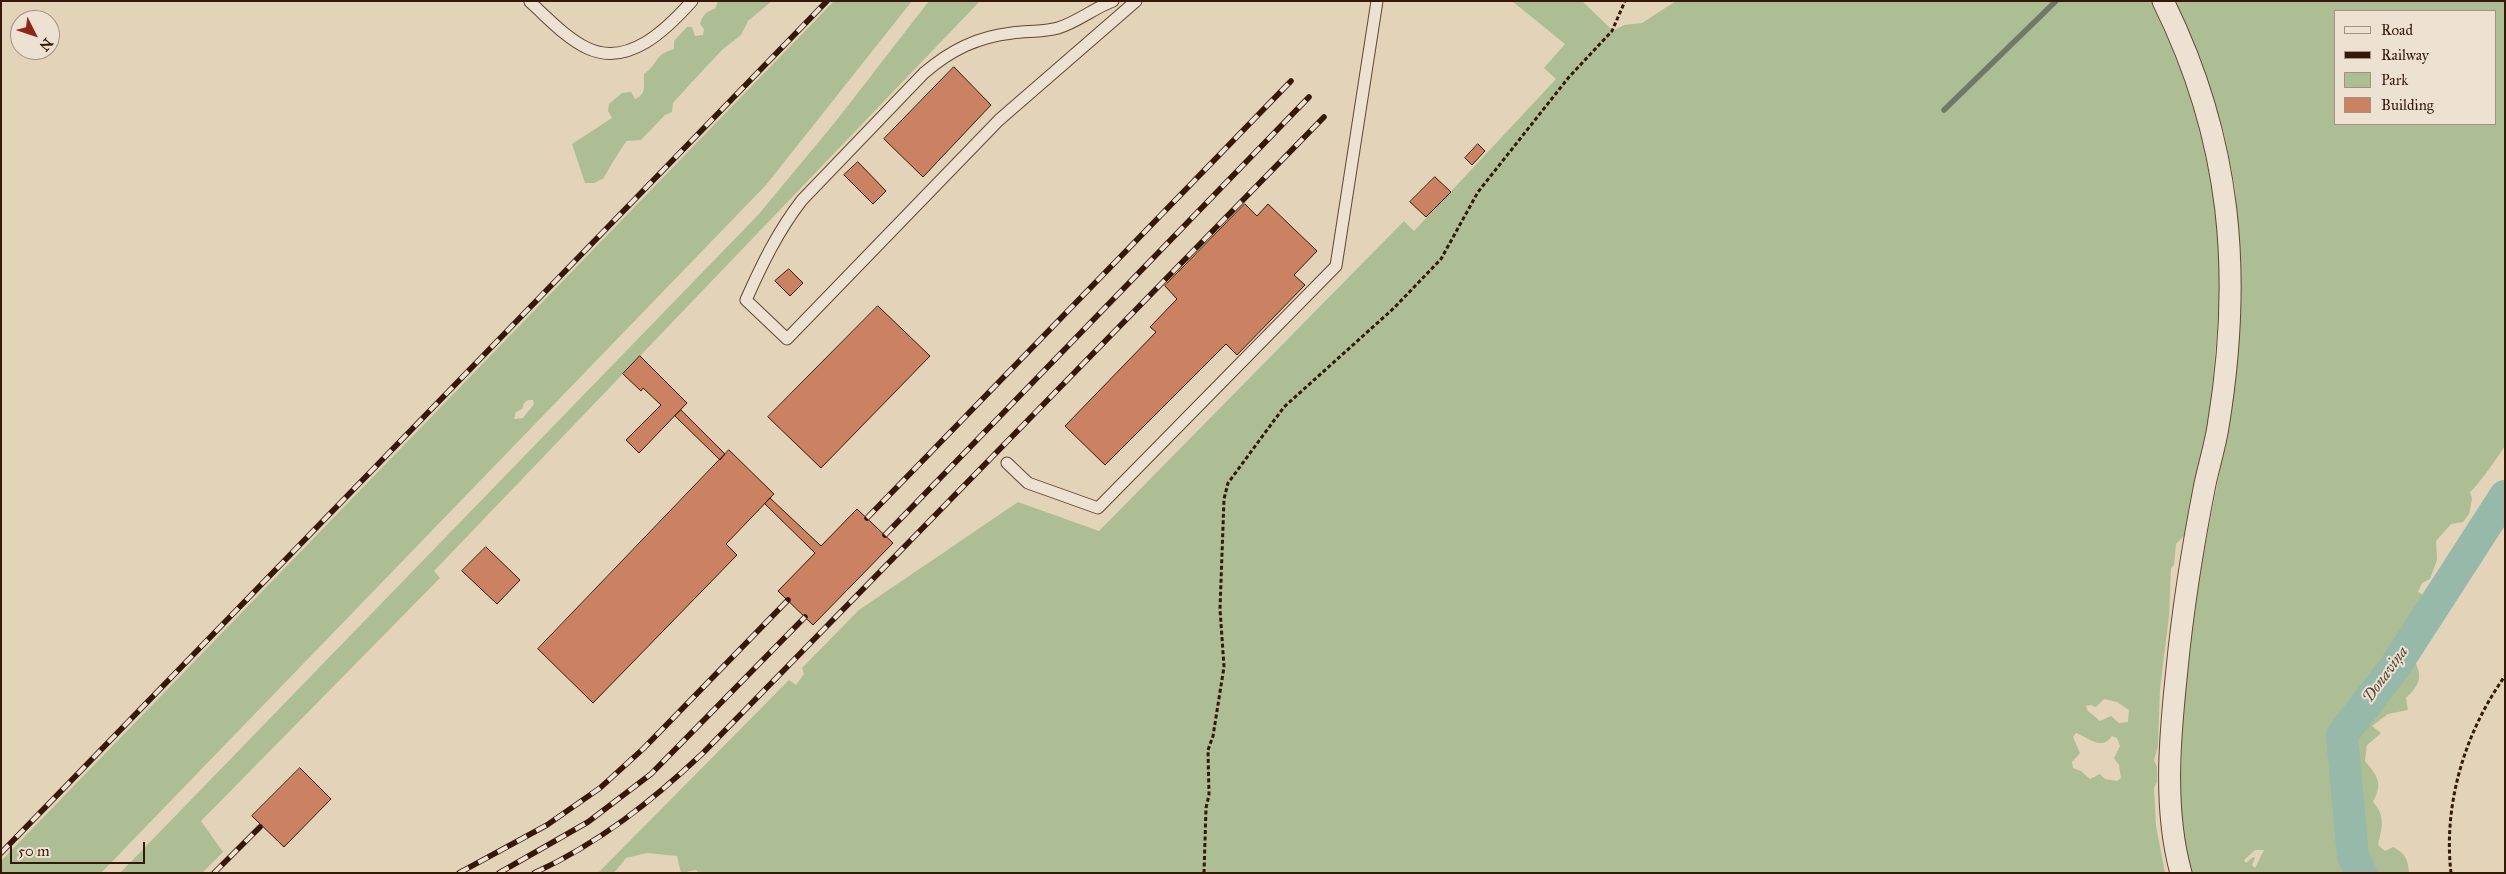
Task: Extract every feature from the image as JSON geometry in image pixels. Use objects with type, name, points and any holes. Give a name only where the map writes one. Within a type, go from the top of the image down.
[{"type":"street","points":[[2164,1],[2194,70],[2211,125],[2225,191],[2231,260],[2222,400],[2196,535],[2181,630],[2175,687],[2170,806],[2174,841],[2181,873]]},
{"type":"lane","points":[[530,2],[574,40],[596,52],[608,54],[620,53],[650,40],[673,22],[692,1]]},
{"type":"lane","points":[[1113,1],[1072,23],[1055,28],[980,39],[961,46],[943,56],[924,73],[802,200],[766,253],[746,300],[787,338],[999,120],[1136,1]]},
{"type":"lane","points":[[1007,464],[1028,483],[1098,508],[1336,266],[1377,1]]},
{"type":"path","points":[[1204,873],[1206,808],[1209,795],[1208,750],[1214,736],[1224,667],[1220,609],[1224,499],[1228,483],[1284,407],[1394,308],[1441,259],[1478,192],[1569,77],[1612,31],[1625,1]]},
{"type":"path","points":[[2452,873],[2449,828],[2464,756],[2479,719],[2505,676]]},
{"type":"green space","points":[[718,1],[772,1],[748,21],[741,35],[723,49],[691,83],[673,103],[672,112],[665,115],[641,140],[627,141],[604,178],[594,183],[585,183],[572,144],[612,118],[608,111],[609,104],[622,93],[631,92],[635,99],[642,94],[644,74],[659,57],[674,49],[674,41],[687,27],[692,27],[695,36],[703,35],[704,29],[700,24],[701,21],[707,12],[715,9]]},
{"type":"green space","points":[[834,1],[912,1],[766,185],[101,873],[1,873],[1,861]],"holes":[[[528,400],[533,400],[534,404],[523,418],[514,419],[516,412],[522,409],[524,403]]]},
{"type":"green space","points":[[929,1],[980,1],[434,571],[440,578],[201,821],[223,852],[202,873],[120,873],[758,215],[836,121]]},
{"type":"green space","points":[[1512,1],[1582,1],[1613,31],[1624,25],[1642,23],[1676,1],[2152,1],[2184,73],[2212,165],[2221,283],[2210,415],[2184,536],[2176,544],[2174,565],[2171,568],[2169,616],[2160,689],[2158,746],[2154,760],[2157,767],[2157,782],[2154,788],[2156,826],[2165,873],[699,873],[696,870],[681,873],[677,856],[647,853],[626,858],[614,873],[598,873],[789,680],[796,685],[804,674],[802,668],[859,610],[1018,502],[1099,531],[1404,221],[1414,231],[1556,79],[1544,68],[1565,44]],"holes":[[[2104,699],[2117,702],[2129,710],[2128,722],[2119,723],[2111,716],[2100,721],[2087,710],[2086,706],[2096,707]],[[2076,733],[2100,743],[2104,743],[2112,736],[2117,738],[2120,746],[2114,758],[2119,765],[2121,778],[2117,781],[2105,779],[2100,774],[2090,779],[2081,771],[2073,768],[2072,762],[2080,753],[2073,737]]]},
{"type":"green space","points":[[2175,1],[2505,1],[2505,446],[2470,492],[2472,499],[2469,514],[2463,522],[2451,524],[2436,541],[2437,560],[2430,579],[2422,583],[2418,592],[2424,595],[2427,606],[2413,622],[2409,635],[2410,649],[2418,668],[2419,679],[2414,689],[2406,698],[2408,710],[2388,714],[2372,726],[2381,733],[2367,745],[2365,761],[2378,780],[2378,790],[2373,802],[2380,812],[2382,822],[2378,845],[2385,851],[2393,847],[2403,854],[2407,860],[2409,873],[2189,873],[2180,804],[2183,709],[2196,592],[2228,429],[2237,350],[2240,252],[2235,186],[2224,133],[2204,71]],"holes":[[[2255,850],[2264,850],[2255,868],[2252,865],[2255,858],[2253,857],[2246,863],[2244,860]]]},
{"type":"building","points":[[954,67],[991,105],[923,177],[884,139]]},
{"type":"building","points":[[1478,144],[1485,151],[1472,165],[1465,158]]},
{"type":"building","points":[[858,162],[886,191],[873,204],[844,175]]},
{"type":"building","points":[[1435,177],[1451,192],[1426,217],[1410,202]]},
{"type":"building","points":[[1245,204],[1257,216],[1268,204],[1317,251],[1294,275],[1305,285],[1237,355],[1226,344],[1105,465],[1065,426],[1156,332],[1150,327],[1177,299],[1165,286]]},
{"type":"building","points":[[789,269],[803,283],[790,296],[775,281]]},
{"type":"building","points":[[878,306],[930,356],[821,468],[768,417]]},
{"type":"building","points":[[640,356],[687,403],[639,453],[626,440],[661,405],[643,388],[641,391],[623,374]]},
{"type":"building","points":[[681,410],[725,454],[720,460],[675,416]]},
{"type":"building","points":[[729,450],[774,494],[726,544],[737,555],[593,703],[538,649]]},
{"type":"building","points":[[770,498],[821,546],[857,509],[893,543],[813,625],[778,591],[815,553],[765,504]]},
{"type":"building","points":[[486,547],[520,580],[497,604],[462,571]]},
{"type":"building","points":[[300,768],[331,799],[284,847],[252,816]]},
{"type":"waterway","points":[[1944,110],[2056,1]]},
{"type":"waterway","name":"Donaviņa","points":[[2361,873],[2353,857],[2342,735],[2394,668],[2505,496]]},
{"type":"railway","points":[[1,853],[827,1]]},
{"type":"railway","points":[[867,518],[1291,81]]},
{"type":"railway","points":[[885,535],[1309,97]]},
{"type":"railway","points":[[534,873],[602,835],[664,788],[703,753],[1324,117]]},
{"type":"railway","points":[[459,873],[547,825],[600,788],[644,748],[788,600]]},
{"type":"railway","points":[[499,873],[588,822],[651,774],[805,617]]},
{"type":"railway","points":[[214,873],[260,827]]}]
